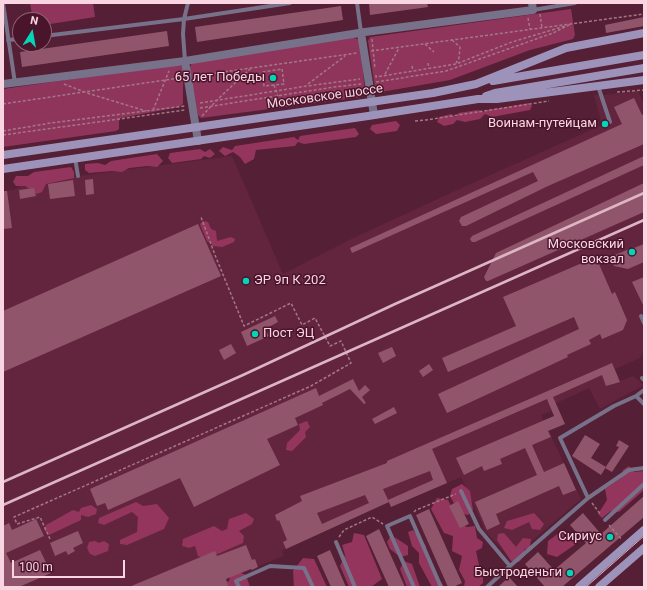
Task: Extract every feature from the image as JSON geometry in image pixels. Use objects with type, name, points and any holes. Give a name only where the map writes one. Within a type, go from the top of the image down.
[{"type":"main road","name":"Московское шоссе","points":[[3,155],[372,102],[476,84],[566,48],[644,33]]},
{"type":"main road","points":[[476,84],[644,55]]},
{"type":"main road","points":[[478,99],[495,93],[644,68]]},
{"type":"main road","name":"Московское шоссе","points":[[3,169],[478,99],[497,99],[644,80]]},
{"type":"main road","points":[[579,587],[644,530]]},
{"type":"main road","points":[[599,587],[644,548]]},
{"type":"street","points":[[3,84],[185,61],[533,7]]},
{"type":"street","points":[[361,33],[374,115]]},
{"type":"street","points":[[185,61],[198,141]]},
{"type":"lane","points":[[4,3],[15,83]]},
{"type":"lane","points":[[185,61],[183,34],[184,19],[188,3]]},
{"type":"lane","points":[[52,35],[184,19],[290,3]]},
{"type":"lane","points":[[357,3],[361,33]]},
{"type":"lane","points":[[533,7],[576,3]]},
{"type":"lane","points":[[8,40],[12,40]]},
{"type":"lane","points":[[598,86],[610,122]]},
{"type":"lane","points":[[75,158],[78,176]]},
{"type":"lane","points":[[641,316],[644,323]]},
{"type":"lane","points":[[588,498],[560,438],[614,406],[636,396],[644,390]]},
{"type":"lane","points":[[636,396],[644,404]]},
{"type":"lane","points":[[487,587],[588,498],[629,470],[644,468]]},
{"type":"lane","points":[[605,520],[644,484]]},
{"type":"lane","points":[[461,492],[479,529],[510,566]]},
{"type":"lane","points":[[414,587],[387,526],[410,516],[441,587]]},
{"type":"lane","points":[[336,542],[355,587]]},
{"type":"lane","points":[[239,587],[236,581],[270,566],[304,568],[313,587]]},
{"type":"path","points":[[3,104],[271,64],[644,14]]},
{"type":"path","points":[[634,15],[635,19]]},
{"type":"path","points":[[371,31],[376,77],[385,74],[456,64],[512,42],[573,24]]},
{"type":"path","points":[[369,83],[446,71],[573,24]]},
{"type":"path","points":[[452,40],[460,47],[460,58],[456,64]]},
{"type":"path","points":[[426,44],[434,52]]},
{"type":"path","points":[[385,74],[400,47]]},
{"type":"path","points":[[307,86],[346,55]]},
{"type":"path","points":[[153,110],[172,62]]},
{"type":"path","points":[[428,63],[429,69]]},
{"type":"path","points":[[271,64],[272,70]]},
{"type":"path","points":[[412,66],[414,76]]},
{"type":"path","points":[[201,117],[251,68]]},
{"type":"path","points":[[282,69],[284,84],[274,85],[264,86],[262,72],[282,69]]},
{"type":"path","points":[[63,84],[84,92],[148,111]]},
{"type":"path","points":[[274,85],[278,96]]},
{"type":"path","points":[[615,92],[644,90]]},
{"type":"path","points":[[415,121],[550,101]]},
{"type":"path","points":[[69,121],[70,126]]},
{"type":"path","points":[[50,539],[40,517],[17,524],[14,517],[311,386],[351,363],[341,341],[330,346],[315,318],[302,326],[291,303],[244,326],[201,217]]},
{"type":"path","points":[[410,516],[416,510],[461,492]]},
{"type":"path","points":[[336,542],[344,530],[372,517],[387,526]]},
{"type":"shaded area","points":[[30,3],[93,3],[95,17],[52,24],[52,12],[32,12]]},
{"type":"shaded area","points":[[571,9],[575,35],[573,39],[530,50],[450,80],[381,92],[375,88],[368,41],[370,37]]},
{"type":"shaded area","points":[[352,37],[360,40],[365,92],[361,97],[201,118],[198,115],[189,69],[192,63]]},
{"type":"shaded area","points":[[176,64],[182,66],[183,69],[183,104],[179,107],[121,118],[119,121],[119,129],[116,131],[3,147],[3,89]]},
{"type":"shaded area","points":[[638,91],[644,105],[644,350],[640,358],[615,369],[620,381],[633,376],[644,385],[600,409],[589,388],[550,406],[552,411],[541,415],[581,499],[511,559],[486,532],[461,477],[391,507],[389,502],[286,549],[282,551],[284,556],[226,579],[224,587],[3,587],[3,191],[14,190],[25,183],[232,156],[283,274],[351,239],[602,125],[594,95]]},
{"type":"shaded area","points":[[529,103],[532,106],[530,110],[492,117],[485,114],[480,119],[465,122],[457,120],[453,124],[444,126],[437,122],[439,117],[451,114],[456,117],[458,113],[478,110],[485,112],[487,110]]},
{"type":"shaded area","points":[[396,121],[400,125],[397,131],[376,134],[370,129],[372,125]]},
{"type":"shaded area","points":[[355,128],[359,134],[356,137],[304,144],[298,142],[295,146],[256,150],[254,159],[245,164],[240,157],[233,152],[225,156],[219,151],[223,147],[232,150],[235,146],[294,137],[298,140],[300,136]]},
{"type":"shaded area","points":[[200,149],[205,152],[210,149],[215,154],[210,158],[204,156],[201,159],[172,163],[168,158],[170,153]]},
{"type":"shaded area","points":[[157,154],[163,161],[157,167],[148,166],[129,168],[122,172],[112,171],[89,173],[85,170],[85,164],[98,163],[105,165],[111,161]]},
{"type":"shaded area","points":[[71,167],[74,172],[74,178],[46,184],[42,192],[37,194],[25,186],[16,186],[13,182],[16,176],[28,176],[34,172]]},
{"type":"shaded area","points":[[203,221],[208,222],[211,229],[216,231],[217,241],[231,237],[235,239],[234,242],[222,247],[213,246],[207,241],[200,224]]},
{"type":"shaded area","points":[[307,421],[310,427],[305,432],[306,437],[292,451],[286,450],[287,443],[300,430],[299,424]]},
{"type":"shaded area","points":[[629,466],[634,472],[644,471],[644,490],[619,512],[611,511],[602,518],[598,514],[607,500],[605,489],[621,478],[623,470]]},
{"type":"shaded area","points":[[462,484],[470,491],[473,510],[468,515],[459,513],[450,496],[452,489]]},
{"type":"shaded area","points":[[437,498],[448,500],[460,523],[467,527],[475,526],[477,538],[483,542],[482,548],[476,551],[479,565],[477,575],[483,577],[483,583],[478,587],[464,587],[465,581],[459,570],[462,556],[452,551],[453,536],[444,533],[431,509]]},
{"type":"shaded area","points":[[136,502],[143,506],[157,504],[169,518],[164,529],[127,545],[120,544],[120,540],[137,532],[138,517],[132,512],[104,525],[98,523],[99,518]]},
{"type":"shaded area","points":[[91,505],[97,509],[96,514],[88,517],[81,515],[81,520],[49,535],[44,530],[46,525],[73,510],[79,512],[81,508]]},
{"type":"shaded area","points":[[246,513],[254,519],[252,524],[239,531],[244,536],[243,543],[206,559],[198,556],[195,546],[189,548],[182,546],[183,539],[214,526],[222,531],[227,529],[229,519]]},
{"type":"shaded area","points":[[534,513],[544,524],[540,530],[532,529],[529,522],[512,530],[504,528],[507,521]]},
{"type":"shaded area","points":[[413,530],[426,546],[426,558],[444,587],[432,587],[419,563],[419,553],[412,546],[408,532]]},
{"type":"shaded area","points":[[563,530],[575,535],[576,544],[557,557],[547,554],[548,541]]},
{"type":"shaded area","points":[[354,533],[364,535],[382,579],[371,587],[349,587],[340,566],[345,555],[342,545],[352,542]]},
{"type":"shaded area","points":[[504,533],[516,547],[523,538],[531,539],[530,547],[524,550],[525,555],[519,562],[511,561],[497,540],[498,534]]},
{"type":"shaded area","points":[[390,537],[396,538],[408,546],[408,555],[400,557],[390,549],[387,542]]},
{"type":"shaded area","points":[[95,541],[99,543],[104,541],[109,544],[108,551],[95,556],[90,554],[87,548],[89,542]]},
{"type":"shaded area","points":[[303,558],[314,559],[327,587],[294,587],[293,571]]},
{"type":"shaded area","points":[[404,561],[412,564],[420,587],[407,587],[400,569]]},
{"type":"shaded area","points":[[236,571],[246,575],[250,587],[216,587],[229,581],[231,574]]},
{"type":"building","points":[[369,3],[427,3],[428,7],[370,15]]},
{"type":"building","points":[[341,6],[343,20],[197,42],[195,27]]},
{"type":"building","points":[[644,17],[644,26],[606,33],[605,25]]},
{"type":"building","points":[[167,31],[169,46],[22,67],[20,52],[52,52],[52,47]]},
{"type":"building","points":[[634,98],[642,115],[644,114],[644,144],[548,186],[466,226],[462,226],[459,221],[461,217],[538,181],[533,172],[352,253],[350,248],[622,124],[614,107]]},
{"type":"building","points":[[644,156],[644,165],[475,242],[472,242],[470,239],[472,236]]},
{"type":"building","points":[[93,179],[94,194],[86,195],[85,180]]},
{"type":"building","points":[[73,180],[75,196],[50,199],[48,184]]},
{"type":"building","points":[[644,183],[644,212],[486,281],[484,277],[496,253]]},
{"type":"building","points":[[34,188],[36,196],[20,199],[19,190]]},
{"type":"building","points":[[3,191],[7,191],[12,228],[3,229]]},
{"type":"building","points":[[198,224],[221,276],[3,372],[3,311]]},
{"type":"building","name":"Московский вокзал","points":[[644,244],[644,262],[628,269],[614,266],[610,257]]},
{"type":"building","points":[[596,257],[612,294],[615,292],[627,320],[623,330],[602,339],[600,334],[589,340],[591,344],[567,355],[568,357],[447,413],[438,394],[579,329],[574,317],[448,372],[442,358],[516,326],[503,297]]},
{"type":"building","points":[[644,277],[644,307],[632,282]]},
{"type":"building","name":"Пост ЭЦ","points":[[275,316],[278,322],[265,329],[269,336],[247,346],[241,332]]},
{"type":"building","points":[[231,344],[236,353],[224,360],[219,350]]},
{"type":"building","points":[[392,347],[396,356],[383,363],[378,353]]},
{"type":"building","points":[[612,363],[620,382],[606,386],[602,375],[553,397],[565,424],[548,431],[551,437],[532,445],[544,472],[564,463],[576,490],[563,495],[559,486],[496,514],[500,524],[487,530],[475,502],[537,475],[525,448],[500,459],[502,464],[484,471],[482,466],[464,475],[456,458],[554,416],[547,399],[432,449],[447,483],[391,507],[389,502],[286,549],[283,542],[287,540],[279,520],[277,521],[275,515],[302,501],[300,496],[387,463],[387,461]],"holes":[[[430,471],[433,480],[388,500],[383,489]],[[365,495],[369,503],[322,524],[317,513]]]},
{"type":"building","points":[[429,364],[433,370],[423,377],[419,371]]},
{"type":"building","points":[[353,379],[359,391],[365,385],[370,390],[362,397],[366,403],[364,404],[350,389],[322,403],[323,405],[295,418],[298,425],[267,439],[280,465],[194,507],[180,478],[108,510],[105,503],[97,506],[90,489],[316,388],[319,396]]},
{"type":"building","points":[[394,407],[397,413],[375,424],[372,419]]},
{"type":"building","points":[[585,435],[600,444],[591,458],[606,467],[601,475],[572,456]]},
{"type":"building","points":[[619,440],[629,446],[612,472],[605,468],[619,447],[616,446]]},
{"type":"building","points":[[644,496],[644,517],[562,587],[545,587],[525,564],[538,552],[554,570],[586,543],[570,525],[583,513],[601,534]]},
{"type":"building","points":[[458,501],[469,524],[460,528],[449,506]]},
{"type":"building","points":[[429,509],[462,583],[453,587],[448,587],[416,515]]},
{"type":"building","points":[[36,519],[44,536],[6,553],[11,563],[40,550],[51,573],[19,587],[3,587],[3,526],[9,523],[12,530]]},
{"type":"building","points":[[379,529],[405,587],[389,587],[366,536]]},
{"type":"building","points":[[78,531],[83,543],[73,548],[75,551],[68,555],[66,551],[55,556],[50,543]]},
{"type":"building","points":[[246,545],[252,560],[255,559],[258,567],[226,579],[228,585],[224,587],[129,587],[215,551],[217,556]]},
{"type":"building","points":[[330,550],[346,587],[331,587],[317,556]]},
{"type":"building","points":[[509,577],[518,587],[498,587]]},
{"type":"tram line","points":[[586,587],[644,536]]},
{"type":"railway","points":[[3,482],[644,193]]},
{"type":"railway","points":[[3,505],[644,220]]},
{"type":"place","name":"65 лет Победы","points":[[273,78]]},
{"type":"place","name":"Воинам-путейцам","points":[[605,124]]},
{"type":"place","name":"Московский вокзал","points":[[632,252]]},
{"type":"place","name":"ЭР 9п К 202","points":[[246,281]]},
{"type":"place","name":"Пост ЭЦ","points":[[255,334]]},
{"type":"place","name":"Сириус","points":[[610,537]]},
{"type":"place","name":"Быстроденьги","points":[[570,573]]}]
